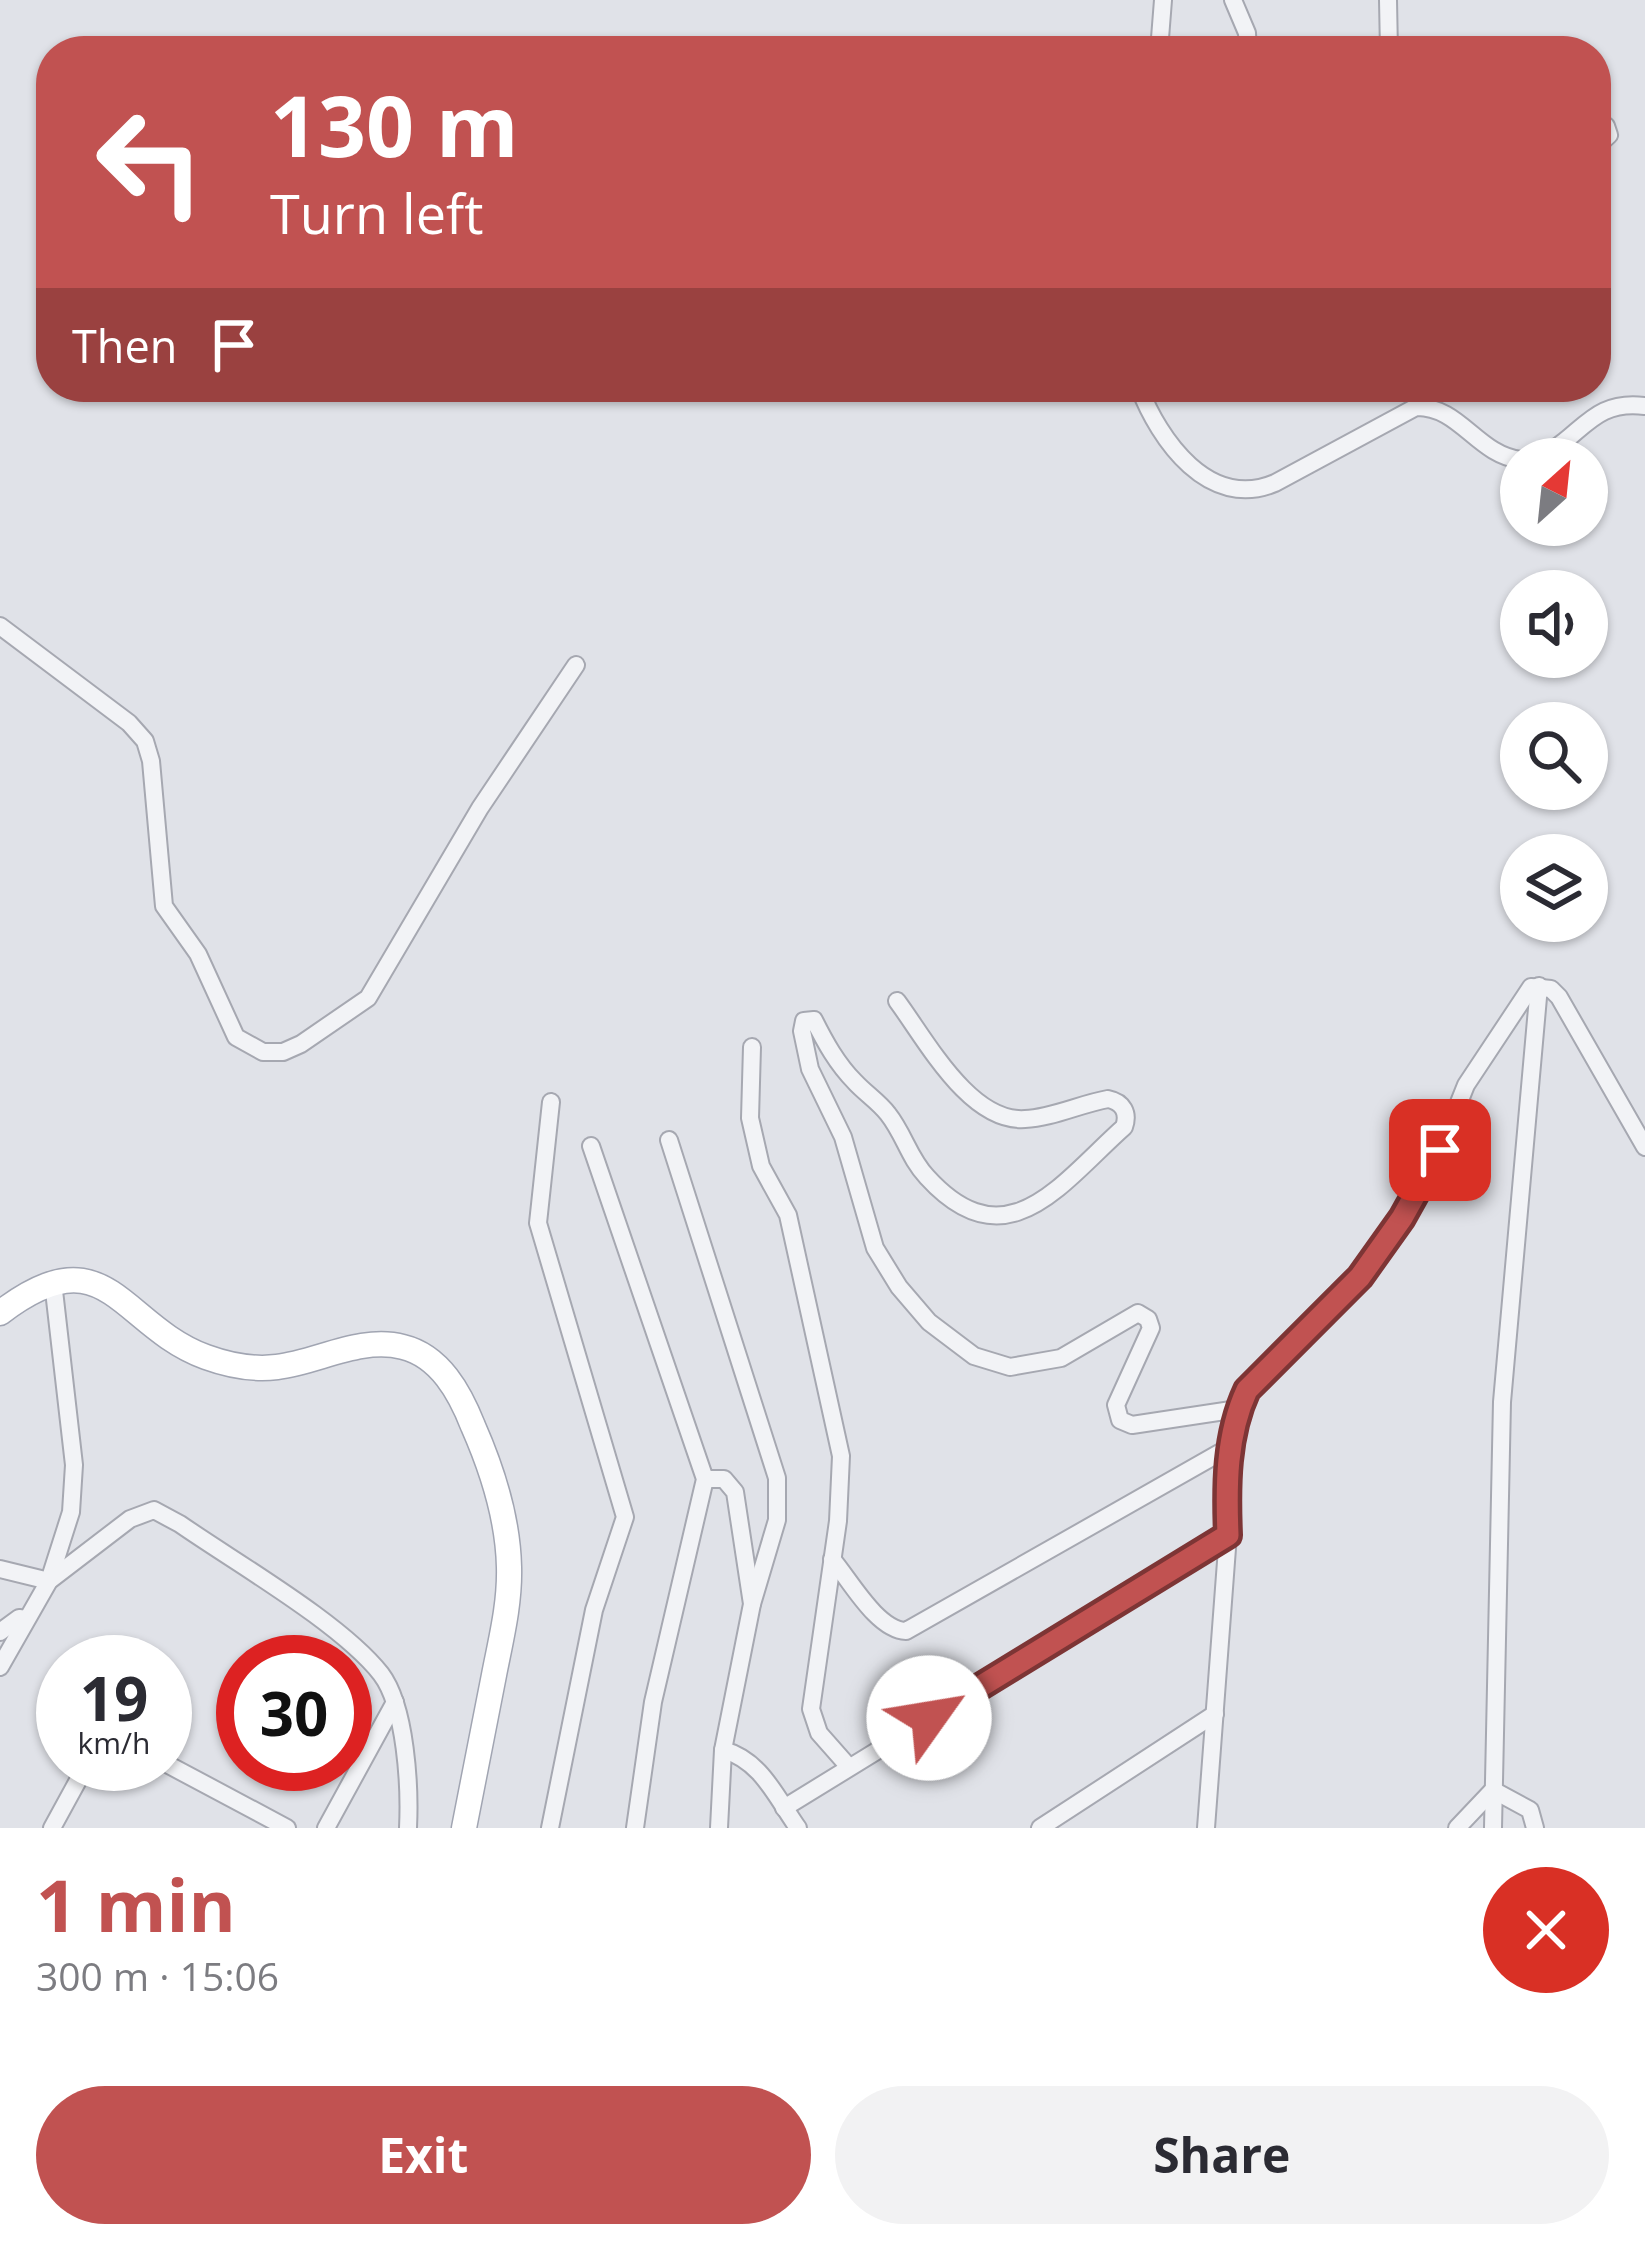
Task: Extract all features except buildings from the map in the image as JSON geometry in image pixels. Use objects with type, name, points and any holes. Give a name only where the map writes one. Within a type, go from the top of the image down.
[{"type":"main road","points":[[0,1313],[34,1289],[80,1280],[103,1287],[184,1347],[227,1364],[278,1367],[376,1344],[418,1353],[448,1379],[484,1454],[505,1528],[509,1562],[509,1603],[464,1828]]},
{"type":"street","points":[[1160,36],[1163,0]]},
{"type":"street","points":[[1233,0],[1247,36]]},
{"type":"street","points":[[1388,0],[1389,36]]},
{"type":"street","points":[[1145,402],[1159,434],[1180,458],[1205,476],[1239,488],[1257,490],[1275,483],[1416,406],[1441,410],[1491,451],[1500,453]]},
{"type":"street","points":[[1569,438],[1582,423],[1604,410],[1645,406]]},
{"type":"street","points":[[0,626],[130,723],[145,742],[152,761],[164,906],[198,955],[230,1029],[244,1044],[273,1052],[301,1045],[368,998],[491,791],[576,665]]},
{"type":"street","points":[[1539,986],[1559,997],[1576,1020],[1645,1147]]},
{"type":"street","points":[[1206,1828],[1230,1447],[1238,1409],[1247,1390],[1371,1263],[1440,1150],[1466,1085],[1525,993],[1539,986]]},
{"type":"street","points":[[1492,1828],[1502,1402],[1539,986]]},
{"type":"street","points":[[896,1001],[973,1101],[994,1114],[1029,1119],[1108,1099],[1120,1104],[1126,1114],[1124,1127],[1027,1211],[1005,1217],[979,1212],[926,1176],[889,1115],[853,1080],[814,1020],[807,1018],[802,1031],[810,1069],[843,1136],[875,1248],[914,1305],[974,1356],[1002,1367],[1033,1366],[1061,1358],[1132,1314],[1144,1315],[1150,1328],[1116,1405],[1120,1420],[1132,1426],[1238,1409]]},
{"type":"street","points":[[752,1047],[750,1118],[761,1166],[788,1215],[841,1456],[811,1709],[819,1733],[850,1767]]},
{"type":"street","points":[[550,1828],[594,1610],[625,1516],[538,1223],[551,1102]]},
{"type":"street","points":[[669,1140],[777,1478],[777,1520],[752,1604],[723,1750],[719,1828]]},
{"type":"street","points":[[591,1146],[705,1479],[653,1702],[635,1828]]},
{"type":"street","points":[[0,1666],[49,1581],[71,1512],[74,1465],[52,1282]]},
{"type":"street","points":[[832,1559],[883,1621],[893,1630],[905,1631],[1230,1447]]},
{"type":"street","points":[[705,1479],[724,1479],[735,1492],[752,1604]]},
{"type":"street","points":[[49,1581],[130,1519],[154,1510],[180,1524],[334,1631],[382,1675],[401,1730],[408,1828]]},
{"type":"street","points":[[784,1808],[1228,1535]]},
{"type":"street","points":[[0,1569],[49,1581]]},
{"type":"street","points":[[0,1632],[19,1618],[26,1619]]},
{"type":"street","points":[[326,1828],[395,1702]]},
{"type":"street","points":[[1040,1828],[1215,1714]]},
{"type":"street","points":[[723,1750],[740,1755],[762,1773],[798,1828]]},
{"type":"street","points":[[192,1777],[287,1828]]},
{"type":"street","points":[[1457,1828],[1493,1790]]},
{"type":"street","points":[[1493,1790],[1530,1810],[1535,1828]]},
{"type":"street","points":[[52,1828],[72,1791]]},
{"type":"route","points":[[929,1718],[1228,1535],[1230,1447],[1247,1390],[1360,1277],[1402,1218],[1440,1150]]}]
